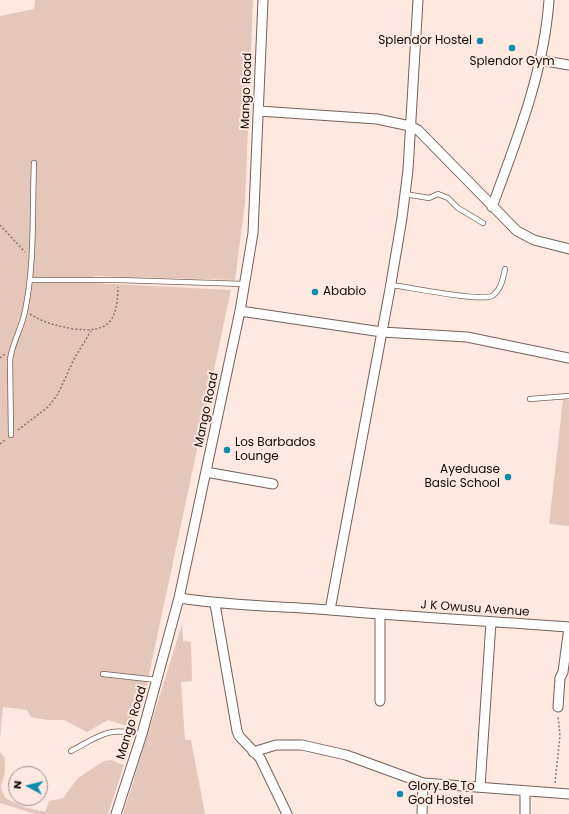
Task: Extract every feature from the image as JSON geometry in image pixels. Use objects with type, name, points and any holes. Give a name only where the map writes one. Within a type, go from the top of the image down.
[{"type":"street","name":"Mango Road","points":[[116,814],[142,734],[179,598],[245,284],[253,233],[263,0]]},
{"type":"street","points":[[330,610],[391,285],[405,194],[418,0]]},
{"type":"street","points":[[492,207],[527,111],[547,28],[549,0]]},
{"type":"street","points":[[540,60],[569,65]]},
{"type":"street","points":[[259,111],[377,119],[410,126],[418,130],[517,231],[534,240],[569,249]]},
{"type":"street","points":[[240,311],[382,332],[468,337],[569,358]]},
{"type":"street","points":[[206,472],[273,484]]},
{"type":"street","name":"J K Owusu Avenue","points":[[179,598],[215,604],[330,610],[380,615],[569,627]]},
{"type":"street","points":[[215,604],[237,731],[253,752],[260,758],[287,814]]},
{"type":"street","points":[[380,615],[380,701]]},
{"type":"street","points":[[480,787],[491,622]]},
{"type":"street","points":[[558,707],[560,678],[563,672],[569,627]]},
{"type":"street","points":[[253,752],[276,745],[302,745],[346,755],[423,782],[569,794]]},
{"type":"street","points":[[422,814],[423,782]]},
{"type":"street","points":[[525,791],[525,814]]},
{"type":"lane","points":[[11,435],[9,407],[10,360],[11,350],[25,310],[30,280],[34,163]]},
{"type":"lane","points":[[405,194],[429,198],[438,194],[442,195],[458,208],[483,223]]},
{"type":"lane","points":[[391,285],[476,298],[491,296],[501,286],[505,269]]},
{"type":"lane","points":[[30,280],[118,280],[245,284]]},
{"type":"lane","points":[[530,399],[569,396]]},
{"type":"lane","points":[[103,674],[157,680]]},
{"type":"lane","points":[[71,751],[104,733],[123,730],[142,734]]},
{"type":"path","points":[[0,225],[20,244],[31,261]]},
{"type":"path","points":[[25,310],[48,324],[91,331],[106,326],[112,318],[118,301],[118,280]]},
{"type":"path","points":[[0,444],[48,407],[55,399],[74,359],[91,331]]},
{"type":"path","points":[[555,793],[560,736],[558,707]]},
{"type":"shaded area","points":[[35,0],[253,0],[245,203],[235,280],[93,276],[94,283],[231,290],[147,684],[134,724],[124,725],[108,720],[87,732],[64,720],[47,720],[31,717],[27,710],[3,707],[0,738],[0,16],[34,9]]},
{"type":"shaded area","points":[[563,399],[569,400],[569,526],[549,524]]},
{"type":"shaded area","points":[[182,624],[183,641],[191,642],[192,681],[181,682],[185,740],[191,740],[205,814],[123,814]]},
{"type":"shaded area","points":[[0,752],[5,758],[5,772],[1,787],[5,798],[8,799],[8,806],[0,803]]},
{"type":"shaded area","points":[[111,760],[124,765],[108,814],[35,814],[10,806],[22,806],[45,812],[49,801],[63,798],[78,778],[104,761]]},
{"type":"place","name":"Splendor Hostel","points":[[480,41]]},
{"type":"place","name":"Splendor Gym","points":[[512,48]]},
{"type":"place","name":"Ababio","points":[[315,292]]},
{"type":"place","name":"Los Barbados Lounge","points":[[227,450]]},
{"type":"place","name":"Ayeduase Basic School","points":[[508,477]]},
{"type":"place","name":"Glory Be To God Hostel","points":[[400,794]]}]
